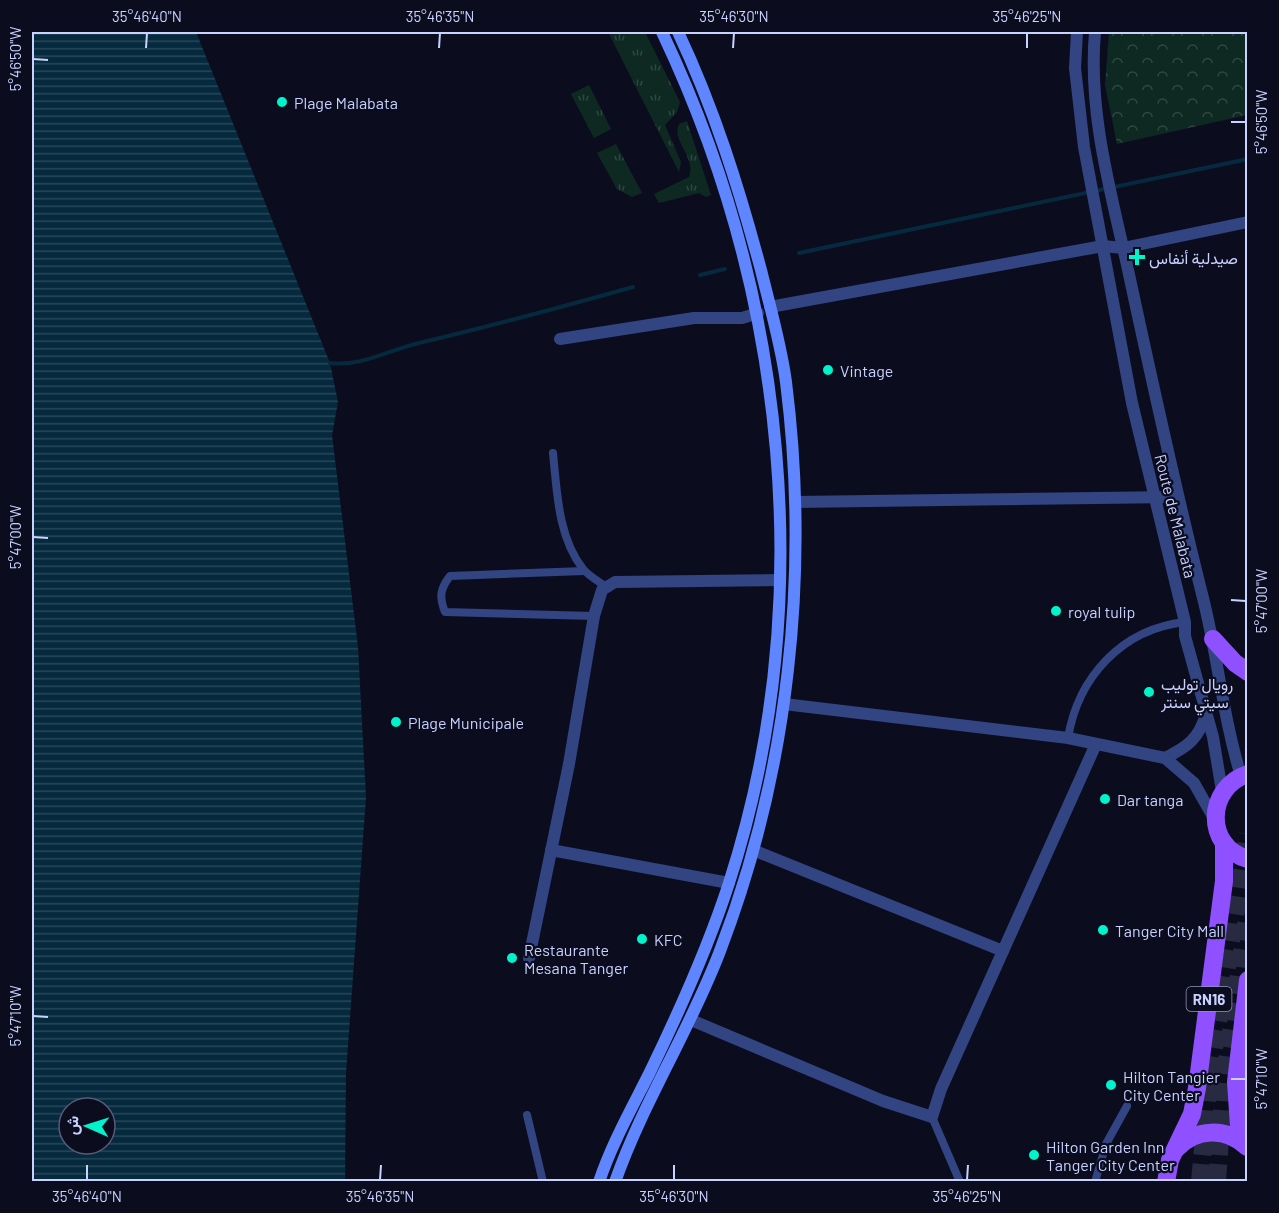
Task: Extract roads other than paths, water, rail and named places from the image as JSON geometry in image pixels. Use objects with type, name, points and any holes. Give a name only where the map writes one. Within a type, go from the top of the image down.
[{"type":"main road","points":[[599,1182],[622,1127],[678,1014],[707,945],[729,884],[751,811],[765,739],[780,580],[780,509],[774,426],[758,313],[729,210],[696,107],[662,32]]},
{"type":"main road","points":[[615,1182],[635,1133],[691,1020],[720,951],[753,850],[777,751],[784,704],[795,580],[795,502],[786,379],[744,206],[712,111],[678,32]]},
{"type":"main road","points":[[1213,639],[1235,663],[1248,672]]},
{"type":"main road","points":[[1215,821],[1215,810],[1222,791],[1246,774]]},
{"type":"main road","name":"RN16","points":[[1163,1178],[1192,1114],[1197,1088],[1224,881],[1224,843],[1215,821]]},
{"type":"main road","points":[[1224,843],[1233,852],[1248,859]]},
{"type":"main road","name":"RN16","points":[[1244,1144],[1236,1106],[1244,1045],[1248,980]]},
{"type":"main road","name":"RN16","points":[[1175,1151],[1190,1137],[1202,1133],[1222,1133],[1244,1144]]},
{"type":"street","name":"Route de Malabata","points":[[1077,32],[1075,68],[1084,147],[1132,403],[1185,622],[1185,636],[1206,713],[1222,791]]},
{"type":"street","name":"Route de Malabata","points":[[1095,32],[1094,73],[1101,146],[1176,497],[1213,639],[1227,722],[1246,774]]},
{"type":"street","points":[[770,307],[1103,246],[1123,248],[1248,222]]},
{"type":"street","points":[[560,339],[694,318],[742,318],[758,313]]},
{"type":"street","points":[[795,502],[1176,497]]},
{"type":"street","points":[[528,958],[573,743],[597,601],[606,586],[615,582],[780,580]]},
{"type":"street","points":[[784,704],[1068,738],[1165,758],[1194,783],[1215,821]]},
{"type":"street","points":[[1165,758],[1181,750],[1197,737],[1206,713]]},
{"type":"street","points":[[691,1020],[883,1101],[932,1117],[941,1089],[1096,744]]},
{"type":"street","points":[[551,850],[729,884]]},
{"type":"street","points":[[753,850],[1002,951]]},
{"type":"lane","points":[[553,453],[557,496],[567,545],[584,571],[606,586]]},
{"type":"lane","points":[[584,571],[450,576],[441,587],[441,602],[445,612],[594,616]]},
{"type":"lane","points":[[1068,738],[1077,703],[1085,687],[1114,651],[1155,628],[1185,622]]},
{"type":"lane","points":[[1095,1182],[1106,1144],[1127,1107]]},
{"type":"lane","points":[[527,1115],[543,1182]]},
{"type":"lane","points":[[932,1117],[960,1182]]},
{"type":"water","points":[[32,32],[196,32],[330,363],[338,402],[332,435],[358,647],[366,797],[346,1073],[345,1181],[32,1181]]},
{"type":"waterway","points":[[799,253],[1248,159]]},
{"type":"waterway","points":[[700,275],[725,269]]},
{"type":"waterway","points":[[330,363],[353,363],[408,346],[633,287]]},
{"type":"tunnel","points":[[1200,1182],[1209,1080],[1248,834]]},
{"type":"tunnel","points":[[1217,1182],[1224,1081],[1248,910]]},
{"type":"place","name":"Plage Malabata","points":[[282,102]]},
{"type":"place","name":"صيدلية أنفاس","points":[[1137,257]]},
{"type":"place","name":"Vintage","points":[[828,370]]},
{"type":"place","name":"royal tulip","points":[[1056,611]]},
{"type":"place","name":"رويال توليب سيتي سنتر","points":[[1149,692]]},
{"type":"place","name":"Plage Municipale","points":[[396,722]]},
{"type":"place","name":"Dar tanga","points":[[1105,799]]},
{"type":"place","name":"Tanger City Mall","points":[[1103,930]]},
{"type":"place","name":"KFC","points":[[642,939]]},
{"type":"place","name":"Restaurante Mesana Tanger","points":[[512,958]]},
{"type":"place","name":"Hilton Tangier City Center","points":[[1111,1085]]},
{"type":"place","name":"Hilton Garden Inn Tanger City Center","points":[[1034,1155]]}]
